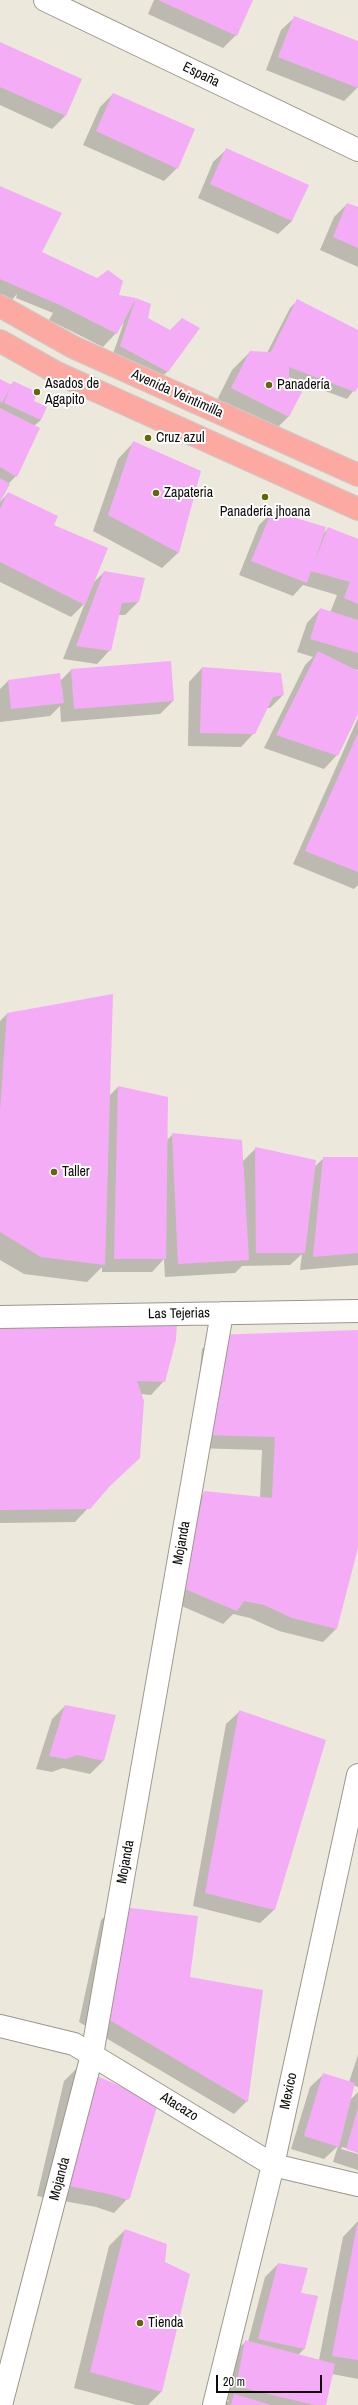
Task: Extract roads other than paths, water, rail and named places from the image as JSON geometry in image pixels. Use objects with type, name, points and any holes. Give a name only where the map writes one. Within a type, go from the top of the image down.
[{"type":"main road","name":"Avenida Veintimilla","points":[[0,306],[73,347],[358,475]]},
{"type":"main road","points":[[0,341],[57,373],[358,509]]},
{"type":"street","name":"España","points":[[45,0],[358,150]]},
{"type":"street","name":"Las Tejerias","points":[[0,1317],[358,1311]]},
{"type":"street","name":"Mojanda","points":[[1,2405],[92,2056],[222,1313]]},
{"type":"street","name":"Mexico","points":[[214,2405],[273,2165],[358,1775]]},
{"type":"street","name":"Atacazo","points":[[0,2026],[74,2044],[273,2165],[358,2185]]},
{"type":"place","name":"Panadería","points":[[269,385]]},
{"type":"place","name":"Asados de Agapito","points":[[37,392]]},
{"type":"place","name":"Cruz azul","points":[[148,438]]},
{"type":"place","name":"Zapateria","points":[[156,493]]},
{"type":"place","name":"Panadería jhoana","points":[[265,497]]},
{"type":"place","name":"Taller","points":[[54,1172]]},
{"type":"place","name":"Tienda","points":[[140,2323]]}]
